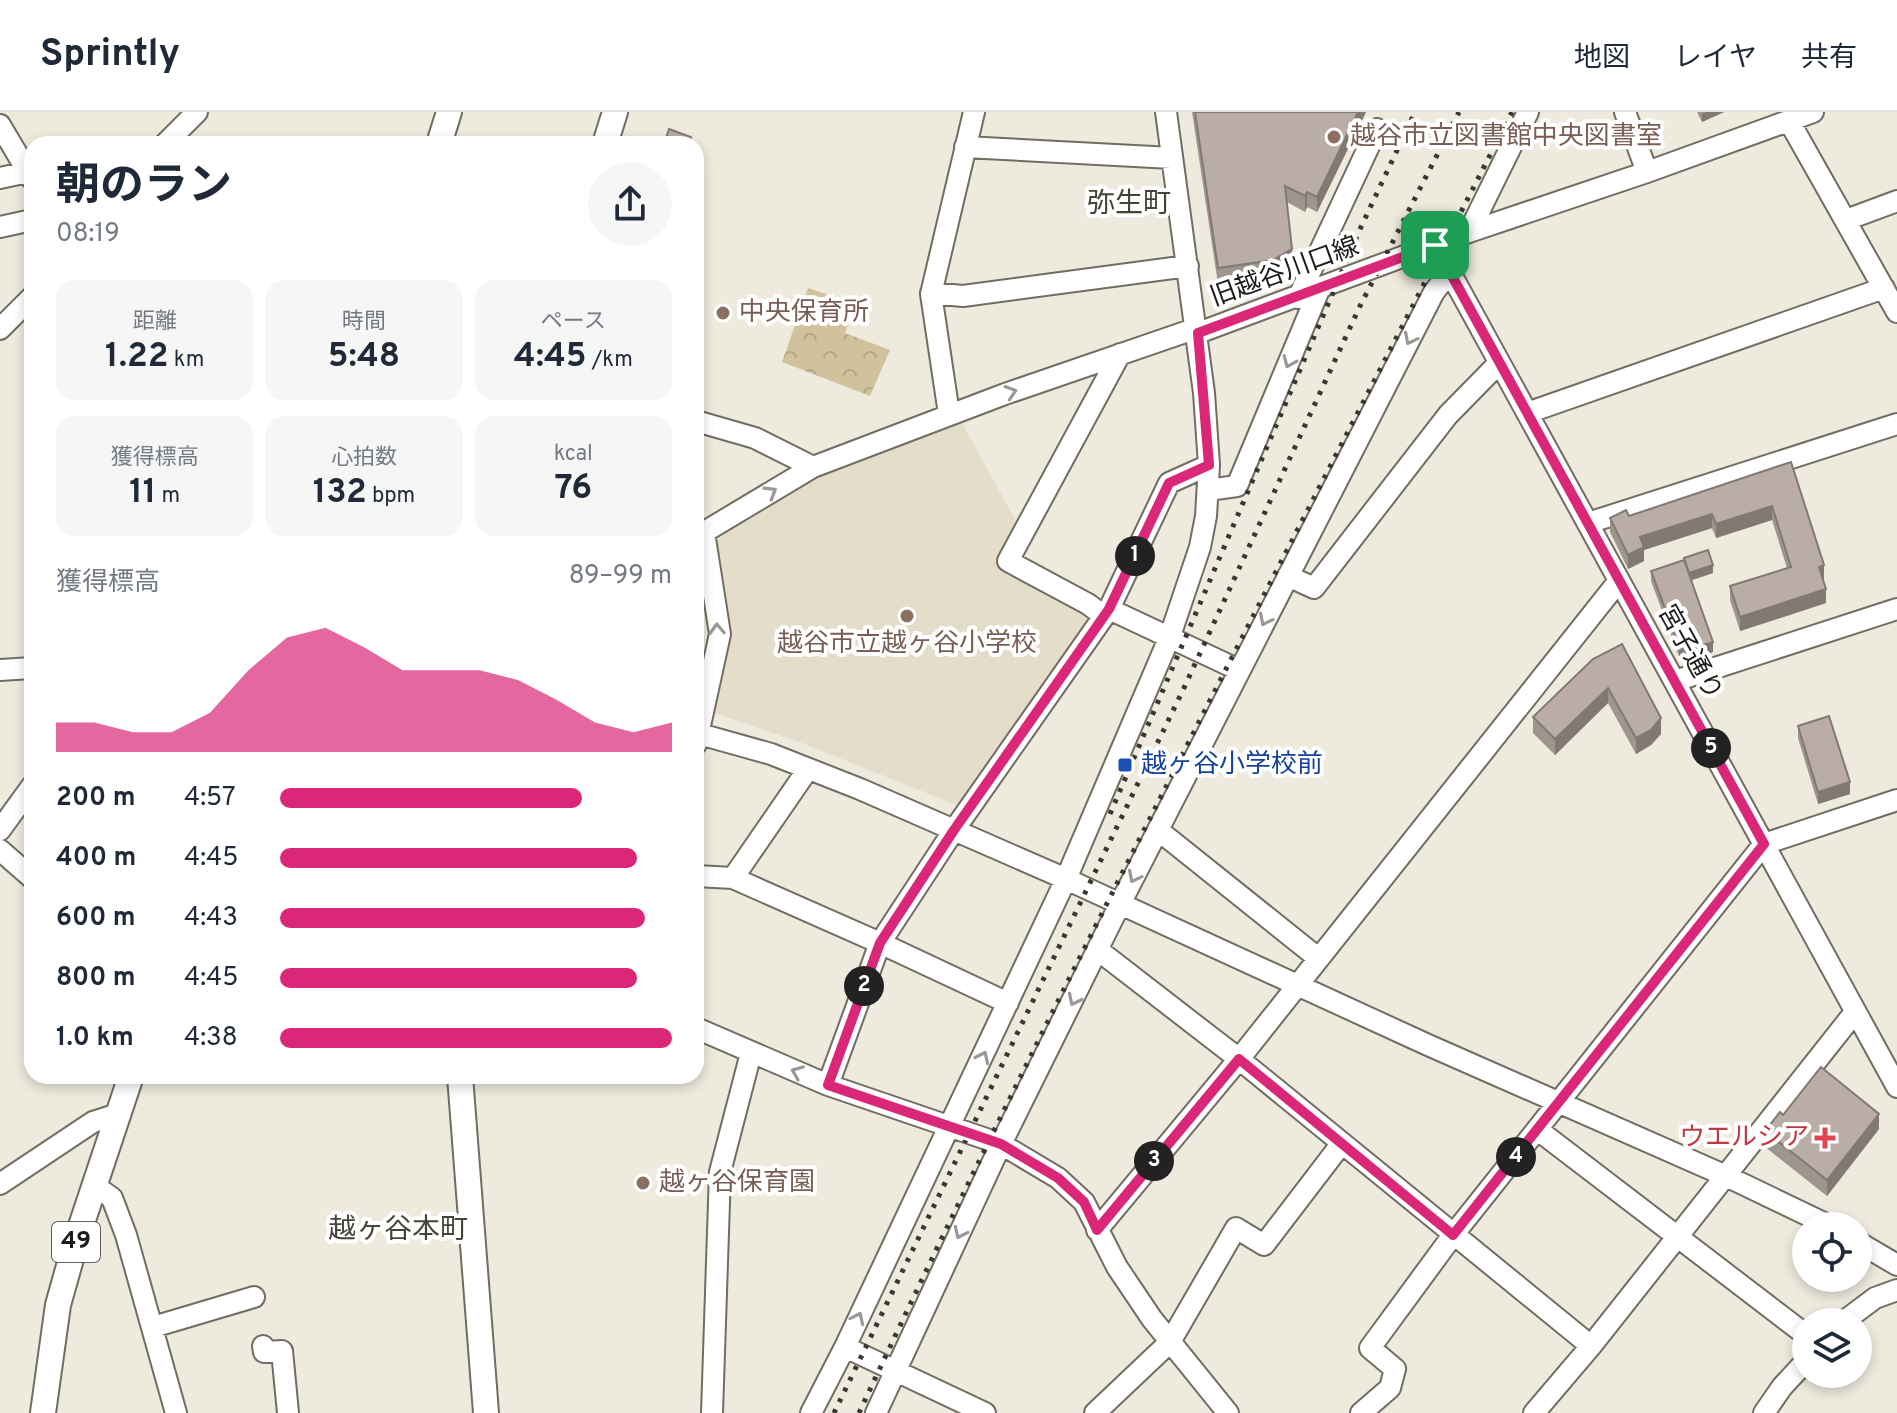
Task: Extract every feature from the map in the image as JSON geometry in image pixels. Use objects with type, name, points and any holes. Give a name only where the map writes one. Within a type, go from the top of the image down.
[{"type":"main road","points":[[442,136],[449,112]]},
{"type":"main road","points":[[608,136],[615,112]]},
{"type":"main road","name":"49","points":[[43,1413],[58,1305],[128,1084]]},
{"type":"main road","points":[[461,1084],[486,1413]]},
{"type":"street","points":[[173,136],[197,112]]},
{"type":"street","points":[[949,414],[931,293],[974,112]]},
{"type":"street","points":[[811,1413],[1066,879],[1170,636],[1200,547],[1206,516],[1209,465],[1198,331],[1166,112]]},
{"type":"street","points":[[1469,232],[1528,112]]},
{"type":"street","points":[[1625,112],[1647,172]]},
{"type":"street","name":"旧越谷川口線","points":[[704,532],[813,467],[949,414],[1120,354],[1298,298],[1469,232],[1813,112]]},
{"type":"street","points":[[1789,121],[1897,312]]},
{"type":"street","points":[[0,125],[24,166]]},
{"type":"street","points":[[1298,298],[1377,129]]},
{"type":"street","points":[[965,147],[1172,158]]},
{"type":"street","points":[[0,178],[24,176]]},
{"type":"street","points":[[1846,220],[1897,201]]},
{"type":"street","points":[[0,227],[24,222]]},
{"type":"street","name":"宮子通り","points":[[1435,245],[1897,1087]]},
{"type":"street","points":[[931,293],[963,296],[1188,266]]},
{"type":"street","points":[[876,1413],[1001,1144],[1120,904],[1434,292],[1450,272]]},
{"type":"street","points":[[1527,413],[1884,288]]},
{"type":"street","points":[[1208,490],[1237,486],[1319,290]]},
{"type":"street","points":[[0,329],[24,305]]},
{"type":"street","points":[[1120,354],[1008,561],[1106,613],[1170,636],[1239,670]]},
{"type":"street","points":[[1288,576],[1314,588],[1448,415],[1499,363]]},
{"type":"street","points":[[704,423],[755,438],[813,467]]},
{"type":"street","points":[[1588,523],[1897,424]]},
{"type":"street","points":[[828,1085],[880,943],[954,830],[1106,613],[1169,483],[1209,465]]},
{"type":"street","points":[[704,554],[720,634],[704,706]]},
{"type":"street","points":[[1097,1230],[1239,1059],[1618,582]]},
{"type":"street","points":[[1675,681],[1897,609]]},
{"type":"street","points":[[0,670],[24,668]]},
{"type":"street","points":[[704,739],[771,754],[954,830],[1801,1212]]},
{"type":"street","points":[[733,878],[808,769]]},
{"type":"street","points":[[0,830],[24,797]]},
{"type":"street","points":[[1361,1413],[1390,1388],[1395,1369],[1370,1348],[1453,1235],[1764,844],[1897,800]]},
{"type":"street","points":[[1158,830],[1318,958]]},
{"type":"street","points":[[0,850],[24,871]]},
{"type":"street","points":[[704,876],[733,878],[1008,1003]]},
{"type":"street","points":[[1098,950],[1239,1059],[1591,1346]]},
{"type":"street","points":[[1540,1411],[1855,1012]]},
{"type":"street","points":[[704,1032],[828,1085],[1001,1144],[1058,1178],[1084,1202],[1117,1267],[1170,1342],[1228,1413]]},
{"type":"street","points":[[712,1413],[720,1172],[751,1053]]},
{"type":"street","points":[[0,1184],[93,1122],[118,1114]]},
{"type":"street","points":[[1538,1130],[1792,1324]]},
{"type":"street","points":[[1095,1413],[1170,1342],[1236,1228],[1264,1245],[1342,1143]]},
{"type":"street","points":[[95,1186],[112,1198],[126,1235],[176,1413]]},
{"type":"street","points":[[1872,1250],[1897,1265]]},
{"type":"street","points":[[1862,1308],[1875,1298],[1897,1290]]},
{"type":"street","points":[[153,1327],[254,1297]]},
{"type":"street","points":[[263,1346],[264,1352],[282,1351],[288,1413]]},
{"type":"street","points":[[845,1347],[985,1413]]},
{"type":"street","points":[[1764,1413],[1792,1376]]},
{"type":"shaded area","name":"越谷市立越ヶ谷小学校","points":[[962,423],[1018,525],[1000,564],[1087,611],[1087,621],[959,806],[802,743],[712,712],[713,536],[799,487],[868,455]]},
{"type":"green space","points":[[808,288],[856,304],[845,333],[890,350],[870,396],[782,362]]},
{"type":"building","points":[[1195,112],[1358,112],[1317,197],[1307,192],[1305,196],[1285,186],[1292,249],[1273,260],[1218,268]]},
{"type":"building","points":[[669,129],[688,136],[667,136]]},
{"type":"building","points":[[1791,462],[1824,565],[1819,567],[1826,589],[1740,617],[1730,586],[1791,567],[1772,506],[1716,524],[1712,514],[1640,537],[1644,547],[1628,555],[1610,518],[1626,510],[1629,516]]},
{"type":"building","points":[[1708,550],[1713,565],[1689,573],[1684,558]]},
{"type":"building","points":[[1684,560],[1713,642],[1685,651],[1683,644],[1679,645],[1651,571]]},
{"type":"building","points":[[1622,644],[1661,718],[1651,730],[1636,738],[1608,688],[1555,739],[1533,717],[1593,659]]},
{"type":"building","points":[[1829,716],[1850,782],[1818,792],[1798,726]]},
{"type":"building","points":[[1821,1067],[1879,1114],[1827,1180],[1765,1131],[1780,1112],[1783,1115]]},
{"type":"railway","points":[[1110,814],[1361,227],[1415,112]]},
{"type":"railway","points":[[834,1413],[1183,690],[1360,306],[1459,112]]},
{"type":"railway","points":[[859,1413],[1098,922],[1512,112]]},
{"type":"place","name":"越谷市立図書館中央図書室","points":[[1334,137]]},
{"type":"place","name":"中央保育所","points":[[723,313]]},
{"type":"place","name":"越谷市立越ヶ谷小学校","points":[[907,616]]},
{"type":"place","name":"越ヶ谷小学校前","points":[[1125,765]]},
{"type":"place","name":"ウエルシア","points":[[1825,1138]]},
{"type":"place","name":"越ヶ谷保育園","points":[[643,1183]]},
{"type":"district","name":"弥生町","points":[[1129,205]]},
{"type":"district","name":"越ヶ谷本町","points":[[398,1231]]},
{"type":"route","points":[[1435,245],[1764,844],[1453,1235],[1239,1059],[1097,1230],[1084,1202],[1058,1178],[1001,1144],[828,1085],[880,943],[954,830],[1109,609],[1169,483],[1209,465],[1198,333],[1435,245]]}]
